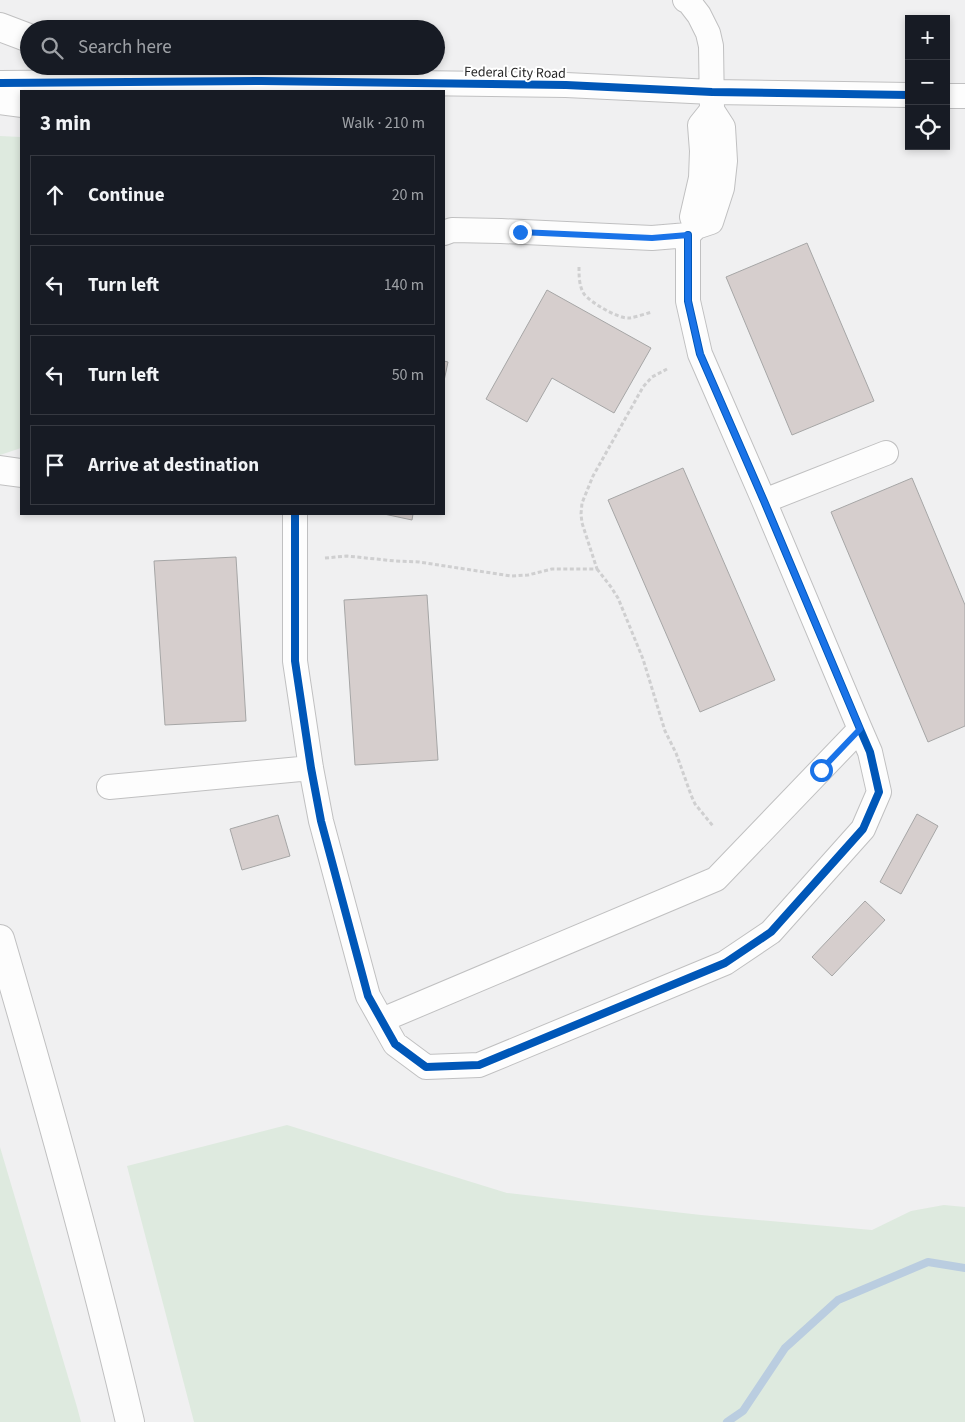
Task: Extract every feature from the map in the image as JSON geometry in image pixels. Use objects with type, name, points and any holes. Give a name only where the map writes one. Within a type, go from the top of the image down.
[{"type":"highway","points":[[0,27],[20,35]]},
{"type":"highway","points":[[224,75],[261,81]]},
{"type":"highway","points":[[0,100],[20,103]]},
{"type":"highway","points":[[0,470],[20,473]]},
{"type":"highway","points":[[0,939],[75,1200],[130,1422]]},
{"type":"street","points":[[295,515],[295,661],[310,768],[321,821],[368,996],[395,1044],[426,1067],[479,1065],[725,963],[771,932],[862,829],[879,792],[870,752],[700,354],[688,301],[692,217],[701,178],[702,151],[700,125],[712,101],[711,46],[708,32],[699,15],[689,2],[685,0]]},
{"type":"street","name":"Federal City Road","points":[[0,84],[261,81],[566,85],[712,101],[905,95]]},
{"type":"street","points":[[950,96],[965,96]]},
{"type":"street","points":[[445,233],[452,230],[482,230],[652,238],[692,231]]},
{"type":"street","points":[[764,501],[886,453]]},
{"type":"street","points":[[382,1020],[716,880],[860,729]]},
{"type":"street","points":[[109,787],[310,768]]},
{"type":"path","points":[[579,267],[581,288],[590,300],[619,316],[628,318],[652,312]]},
{"type":"path","points":[[667,369],[652,377],[643,387],[593,476],[584,497],[581,514],[582,523],[597,569],[618,598],[643,659],[665,732],[676,752],[691,795],[695,804],[713,826]]},
{"type":"path","points":[[325,558],[347,556],[419,562],[511,576],[528,575],[552,569],[597,569]]},
{"type":"shaded area","points":[[0,136],[20,137],[20,448],[0,455]]},
{"type":"shaded area","points":[[287,1125],[507,1193],[701,1215],[872,1230],[911,1211],[944,1205],[965,1207],[965,1422],[194,1422],[127,1166]]},
{"type":"shaded area","points":[[0,1147],[77,1407],[81,1422],[0,1422]]},
{"type":"building","points":[[807,243],[874,401],[792,435],[726,277]]},
{"type":"building","points":[[547,290],[651,348],[614,413],[552,378],[527,422],[486,399]]},
{"type":"building","points":[[445,361],[448,362],[445,376]]},
{"type":"building","points":[[683,468],[775,680],[700,712],[608,500]]},
{"type":"building","points":[[912,478],[965,605],[965,726],[928,742],[831,512]]},
{"type":"building","points":[[389,515],[413,515],[412,520]]},
{"type":"building","points":[[236,557],[246,721],[165,725],[154,561]]},
{"type":"building","points":[[427,595],[438,760],[355,765],[344,600]]},
{"type":"building","points":[[917,814],[938,826],[901,894],[880,882]]},
{"type":"building","points":[[278,815],[290,856],[242,870],[230,829]]},
{"type":"building","points":[[865,901],[885,920],[832,976],[812,957]]},
{"type":"waterway","points":[[727,1422],[743,1411],[785,1348],[838,1300],[928,1262],[965,1268]]},
{"type":"cycle path","points":[[0,83],[261,81],[566,85],[712,92],[905,95]]},
{"type":"cycle path","points":[[295,515],[295,661],[321,821],[368,996],[395,1044],[426,1067],[479,1065],[725,963],[771,932],[863,829],[879,792],[870,752],[700,354],[688,301],[688,235]]},
{"type":"route","points":[[520,232],[652,238],[688,235],[688,301],[700,354],[860,729],[821,770]]}]
